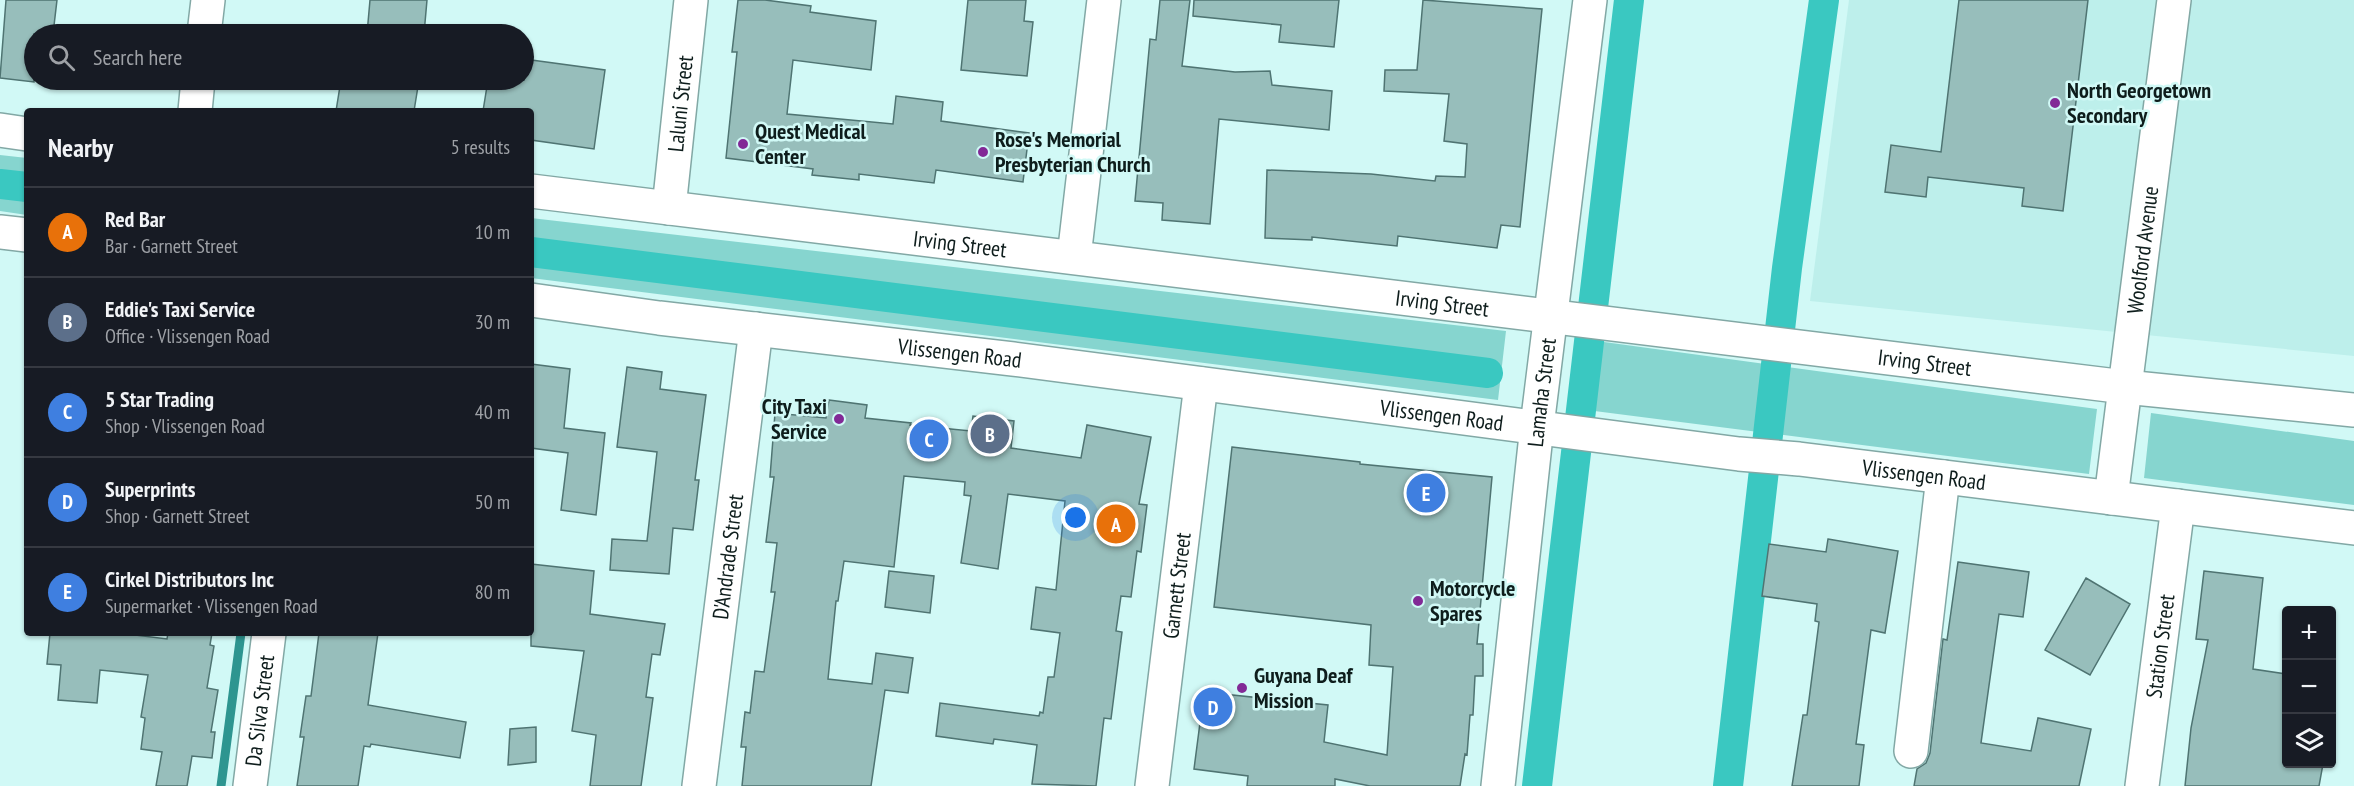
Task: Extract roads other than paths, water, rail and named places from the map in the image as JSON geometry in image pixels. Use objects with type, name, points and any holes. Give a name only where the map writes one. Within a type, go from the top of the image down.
[{"type":"main road","points":[[205,24],[208,0]]},
{"type":"main road","name":"Laluni Street","points":[[669,208],[690,0]]},
{"type":"main road","points":[[1074,257],[1104,0]]},
{"type":"main road","name":"Lamaha Street","points":[[1498,786],[1537,426],[1563,318],[1590,0]]},
{"type":"main road","name":"Woolford Avenue","points":[[2111,498],[2175,0]]},
{"type":"main road","points":[[195,108],[197,90]]},
{"type":"main road","points":[[0,130],[24,134]]},
{"type":"main road","name":"Irving Street","points":[[534,191],[2125,387],[2354,410]]},
{"type":"main road","points":[[0,232],[24,235]]},
{"type":"main road","name":"Vlissengen Road","points":[[534,300],[659,318],[1013,359],[1738,454],[1799,459],[2354,528]]},
{"type":"main road","name":"D'Andrade Street","points":[[699,786],[756,328]]},
{"type":"main road","name":"Garnett Street","points":[[1152,786],[1201,384]]},
{"type":"main road","points":[[1911,751],[1943,477]]},
{"type":"main road","name":"Station Street","points":[[2142,786],[2178,506]]},
{"type":"main road","name":"Da Silva Street","points":[[250,786],[269,636]]},
{"type":"waterway","points":[[1537,786],[1629,0]]},
{"type":"waterway","points":[[1728,786],[1787,268],[1824,0]]},
{"type":"waterway","points":[[0,184],[24,187]]},
{"type":"waterway","points":[[534,252],[1488,373]]},
{"type":"waterway","points":[[221,786],[241,636]]},
{"type":"place","name":"North Georgetown Secondary","points":[[2055,103]]},
{"type":"place","name":"Quest Medical Center","points":[[743,144]]},
{"type":"place","name":"Rose's Memorial Presbyterian Church","points":[[983,152]]},
{"type":"place","name":"City Taxi Service","points":[[839,419]]},
{"type":"place","name":"Eddie's Taxi Service","points":[[990,434]]},
{"type":"place","name":"5 Star Trading","points":[[929,439]]},
{"type":"place","name":"Cirkel Distributors Inc","points":[[1426,493]]},
{"type":"place","name":"Red Bar","points":[[1116,524]]},
{"type":"place","name":"Motorcycle Spares","points":[[1418,601]]},
{"type":"place","name":"Guyana Deaf Mission","points":[[1242,688]]},
{"type":"place","name":"Superprints","points":[[1213,707]]}]
